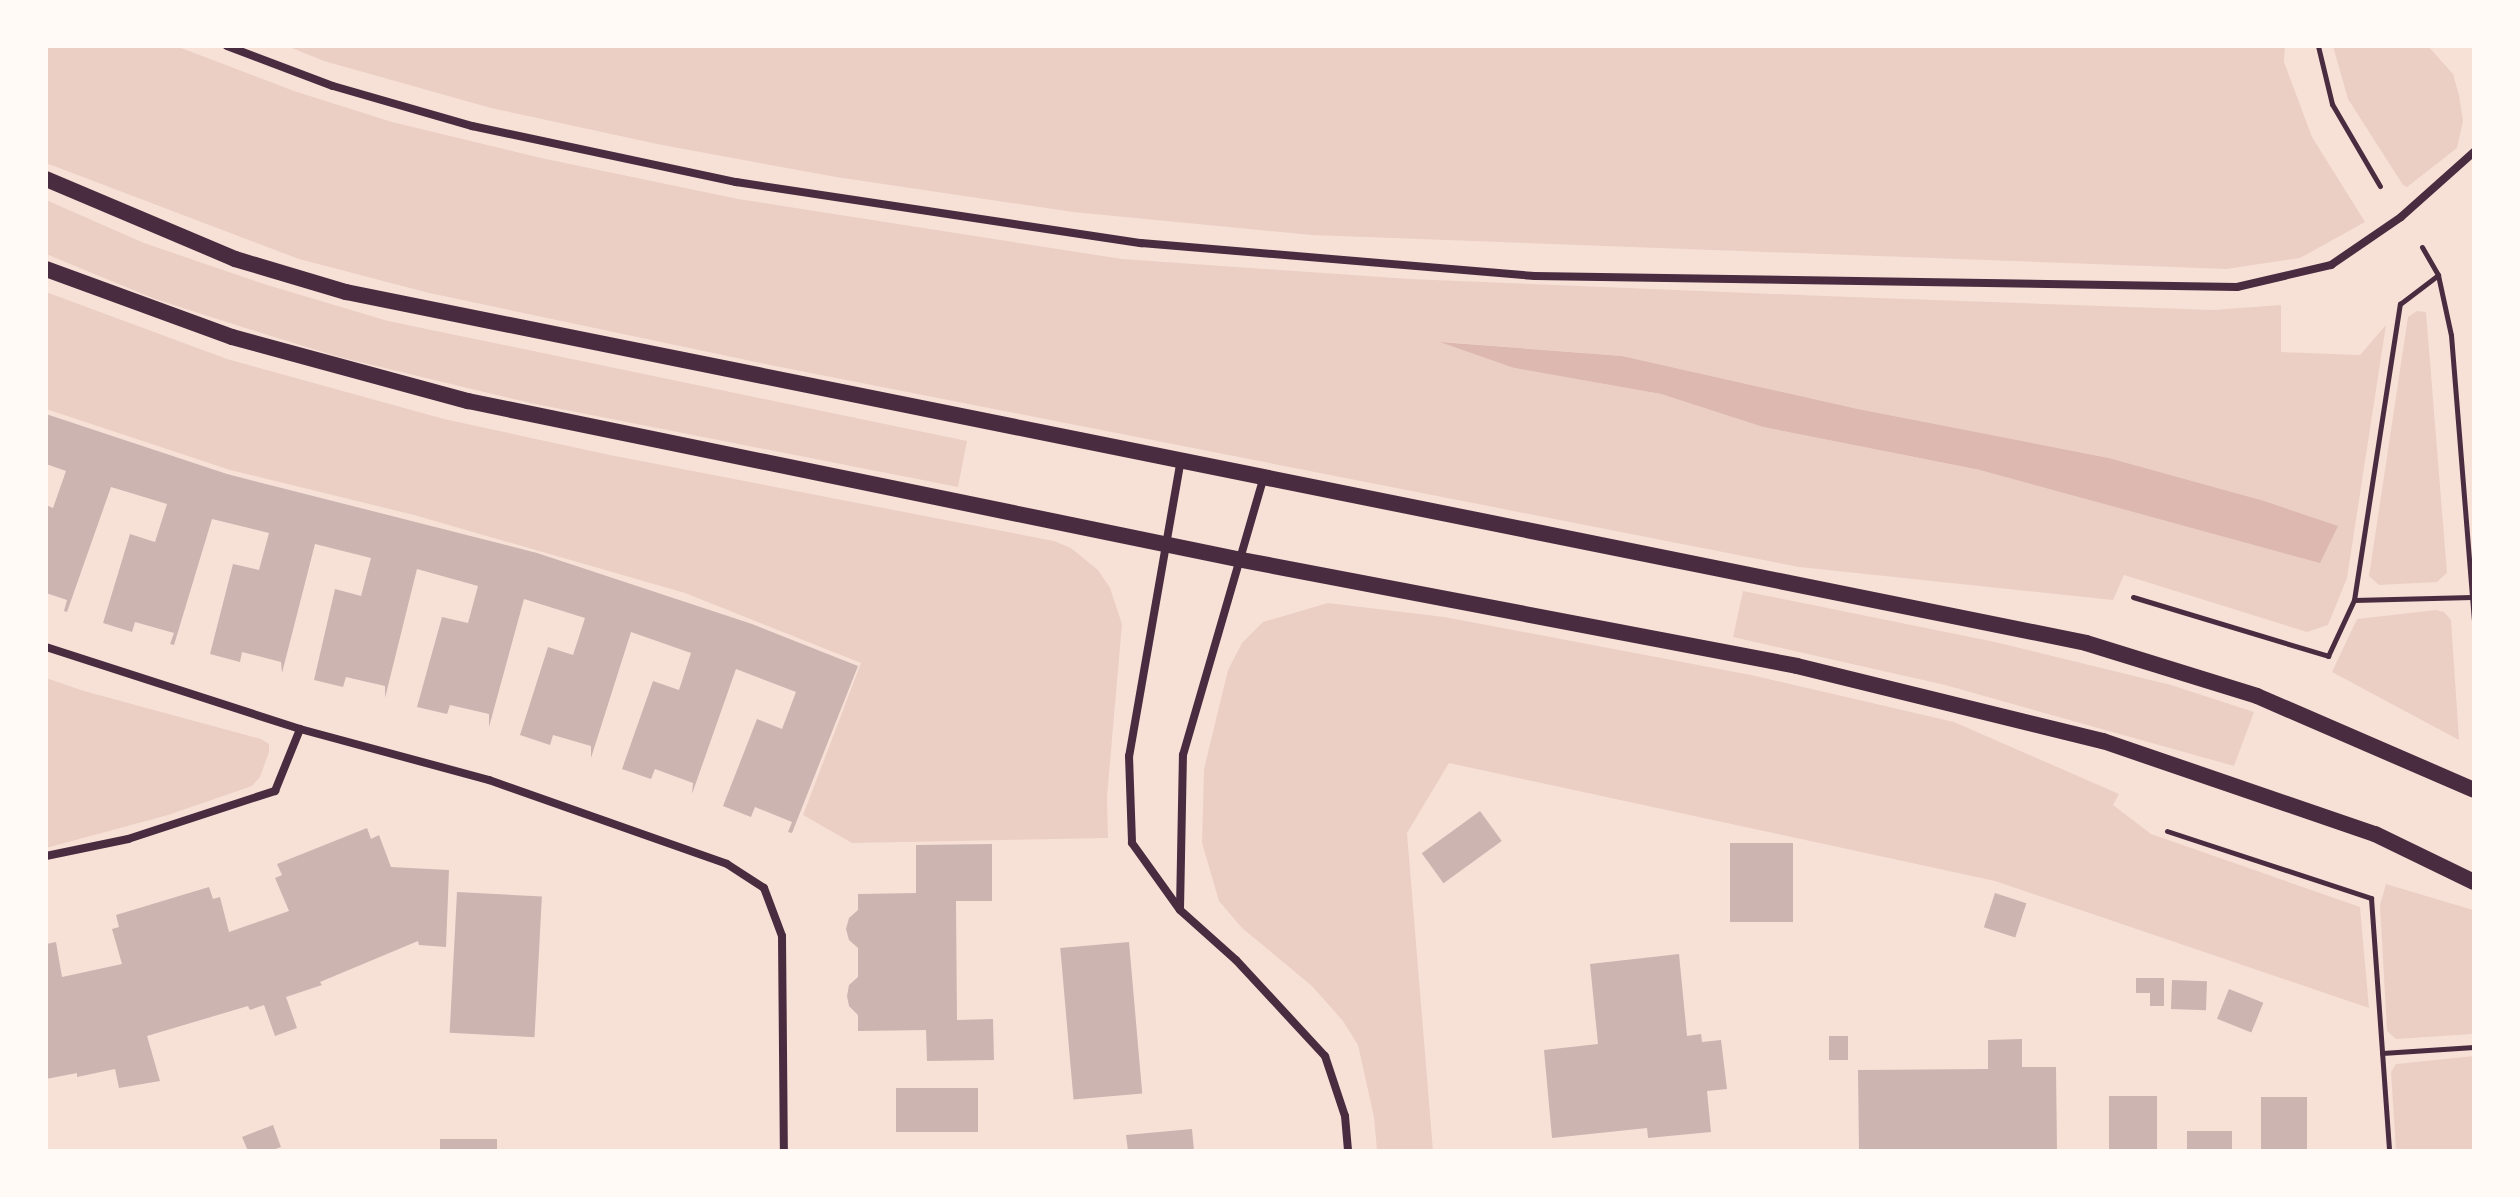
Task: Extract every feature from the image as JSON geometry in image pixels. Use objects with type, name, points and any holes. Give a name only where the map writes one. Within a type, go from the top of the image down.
[{"type":"main road","points":[[46,179],[235,259],[346,292],[2086,643],[2257,696],[2474,790]]},
{"type":"main road","points":[[46,269],[232,337],[468,401],[1166,545],[1797,666],[2103,741],[2375,834],[2474,882]]},
{"type":"street","points":[[227,46],[333,86],[472,126],[736,182],[1141,243],[1519,274],[2237,287],[2331,265],[2401,217],[2474,152]]},
{"type":"street","points":[[1181,459],[1129,756],[1132,843],[1180,910],[1236,960],[1325,1056],[1345,1116],[1348,1151]]},
{"type":"street","points":[[1180,910],[1183,755],[1264,476]]},
{"type":"street","points":[[46,647],[300,729],[489,780],[727,864],[764,888],[782,936],[784,1151]]},
{"type":"street","points":[[46,856],[128,839],[275,791],[300,729]]},
{"type":"path","points":[[2318,46],[2332,104],[2348,137],[2438,275],[2451,335],[2474,620]]},
{"type":"path","points":[[2133,597],[2328,656],[2354,600],[2400,304],[2438,275]]},
{"type":"path","points":[[2354,600],[2472,597]]},
{"type":"path","points":[[2167,831],[2371,898],[2389,1151]]},
{"type":"path","points":[[2382,1053],[2474,1047]]},
{"type":"shaded area","points":[[46,46],[176,46],[294,91],[392,122],[541,158],[738,199],[1122,259],[1410,279],[1850,297],[2213,310],[2281,305],[2281,352],[2360,355],[2386,325],[2347,578],[2328,625],[2307,632],[2124,575],[2113,600],[1799,567],[765,364],[429,293],[299,259],[46,163]],"holes":[[[1444,342],[1622,356],[1858,409],[2109,458],[2261,500],[1980,470],[1763,427],[1661,394],[1514,368]]]},
{"type":"shaded area","points":[[287,46],[2285,46],[2284,62],[2312,137],[2365,222],[2300,258],[2226,269],[1312,235],[1073,212],[836,177],[662,145],[491,108],[324,61]]},
{"type":"shaded area","points":[[2333,46],[2428,46],[2453,74],[2459,95],[2463,121],[2457,148],[2407,187],[2403,185],[2348,99]]},
{"type":"shaded area","points":[[46,200],[144,243],[264,284],[388,321],[967,441],[958,487],[530,403],[339,357],[239,326],[155,299],[46,254]]},
{"type":"shaded area","points":[[46,292],[227,359],[444,419],[610,455],[1054,541],[1071,548],[1098,570],[1110,588],[1122,624],[1107,797],[1108,838],[852,843],[803,815],[861,663],[685,593],[414,515],[230,470],[46,409]]},
{"type":"shaded area","points":[[2417,311],[2426,312],[2447,573],[2437,582],[2379,585],[2369,576],[2408,317]]},
{"type":"shaded area","points":[[1440,342],[1622,356],[1858,409],[2109,458],[2261,500],[2338,526],[2320,563],[1980,470],[1763,427],[1661,394],[1514,368]]},
{"type":"shaded area","points":[[1743,591],[1995,642],[2171,685],[2254,712],[2234,766],[1945,685],[1733,637]]},
{"type":"shaded area","points":[[1328,603],[1444,617],[1751,675],[1954,722],[2119,794],[2113,805],[2151,834],[2360,907],[2369,1008],[1995,881],[1449,763],[1407,833],[1433,1151],[1377,1151],[1374,1117],[1358,1045],[1343,1021],[1312,986],[1242,928],[1219,901],[1202,843],[1204,769],[1228,670],[1242,643],[1263,622]]},
{"type":"shaded area","points":[[2436,610],[2444,612],[2451,620],[2459,740],[2332,672],[2357,619]]},
{"type":"shaded area","points":[[46,678],[261,739],[269,744],[269,752],[260,777],[252,786],[168,815],[46,848]]},
{"type":"shaded area","points":[[2386,884],[2473,910],[2473,1034],[2396,1039],[2387,1031],[2380,905]]},
{"type":"shaded area","points":[[2474,1056],[2474,1151],[2396,1151],[2391,1072],[2396,1064]]},
{"type":"building","points":[[46,414],[227,474],[537,553],[752,624],[858,666],[792,833],[788,832],[792,822],[755,807],[751,817],[723,806],[757,719],[782,729],[796,692],[736,669],[692,794],[693,783],[655,769],[651,779],[622,769],[653,681],[679,690],[691,653],[631,632],[591,758],[591,746],[553,735],[550,745],[520,735],[548,647],[573,655],[585,618],[524,599],[489,727],[489,714],[450,705],[447,714],[417,707],[442,617],[468,623],[478,586],[417,569],[385,698],[385,686],[346,677],[343,687],[314,680],[335,589],[361,596],[371,558],[315,544],[282,673],[281,662],[242,652],[240,662],[210,654],[233,564],[259,570],[269,533],[212,519],[174,645],[170,644],[174,633],[135,622],[132,632],[103,623],[130,534],[155,542],[167,504],[111,487],[67,612],[64,611],[67,600],[46,593],[46,505],[53,508],[66,471],[46,464]]},
{"type":"building","points":[[1480,811],[1502,841],[1443,883],[1422,853]]},
{"type":"building","points":[[367,828],[371,839],[379,835],[391,867],[449,870],[446,947],[419,945],[418,941],[320,982],[322,985],[286,997],[297,1028],[275,1036],[264,1005],[250,1010],[248,1006],[147,1036],[160,1081],[119,1088],[115,1069],[77,1077],[77,1073],[46,1079],[46,944],[56,942],[62,977],[122,964],[112,929],[119,927],[116,915],[209,887],[213,899],[220,897],[229,932],[289,911],[275,878],[282,875],[277,864]]},
{"type":"building","points":[[1730,843],[1793,843],[1793,922],[1730,922]]},
{"type":"building","points":[[992,844],[992,901],[956,901],[957,1020],[993,1019],[994,1060],[927,1061],[926,1030],[858,1031],[858,1015],[849,1006],[847,996],[849,985],[858,977],[858,948],[849,940],[846,929],[849,918],[858,910],[858,894],[916,893],[916,845]]},
{"type":"building","points":[[457,892],[542,896],[535,1037],[450,1033]]},
{"type":"building","points":[[1995,893],[2026,903],[2015,937],[1984,927]]},
{"type":"building","points":[[1129,942],[1142,1093],[1074,1099],[1060,948]]},
{"type":"building","points":[[1679,954],[1687,1036],[1701,1034],[1702,1042],[1721,1040],[1727,1089],[1707,1091],[1711,1132],[1648,1138],[1647,1128],[1552,1138],[1544,1050],[1598,1044],[1590,964]]},
{"type":"building","points":[[2136,978],[2164,978],[2164,1006],[2150,1006],[2150,993],[2136,993]]},
{"type":"building","points":[[2172,980],[2207,981],[2206,1010],[2171,1009]]},
{"type":"building","points":[[2229,989],[2263,1003],[2251,1033],[2217,1019]]},
{"type":"building","points":[[1829,1036],[1848,1036],[1848,1060],[1829,1060]]},
{"type":"building","points":[[2022,1039],[2022,1067],[2056,1067],[2057,1151],[1859,1151],[1858,1070],[1988,1069],[1988,1040]]},
{"type":"building","points":[[896,1088],[978,1088],[978,1132],[896,1132]]},
{"type":"building","points":[[2109,1096],[2157,1096],[2157,1151],[2109,1151]]},
{"type":"building","points":[[2261,1097],[2307,1097],[2307,1151],[2261,1151]]},
{"type":"building","points":[[273,1125],[281,1147],[270,1151],[248,1151],[242,1137]]},
{"type":"building","points":[[1192,1129],[1194,1151],[1128,1151],[1126,1135]]},
{"type":"building","points":[[2187,1131],[2232,1131],[2232,1151],[2187,1151]]},
{"type":"building","points":[[440,1139],[497,1139],[497,1151],[440,1151]]}]
